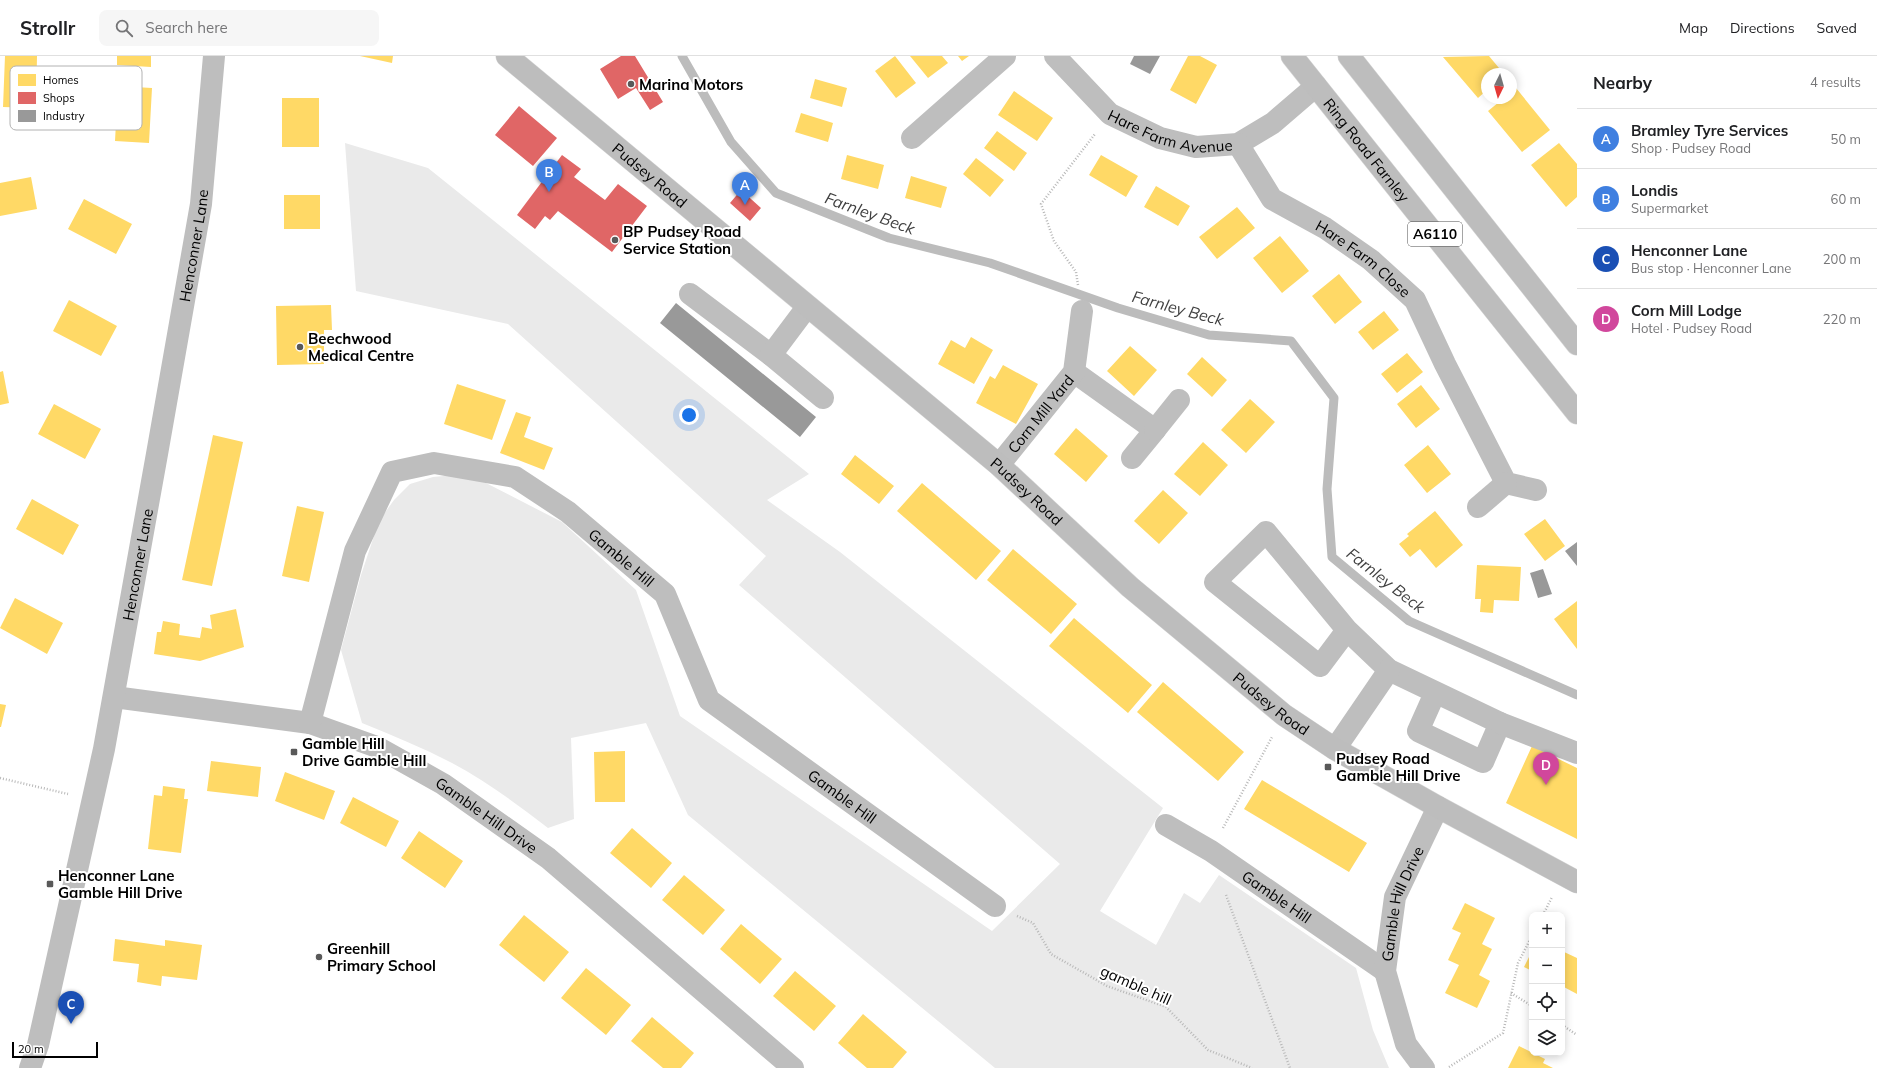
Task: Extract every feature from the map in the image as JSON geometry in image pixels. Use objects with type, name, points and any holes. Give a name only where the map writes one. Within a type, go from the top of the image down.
[{"type":"main road","name":"Pudsey Road","points":[[507,56],[807,307],[999,465],[1130,587],[1284,715],[1335,748],[1438,807],[1577,882]]},
{"type":"main road","name":"Ring Road Farnley","points":[[1292,56],[1577,413]]},
{"type":"main road","name":"A6110","points":[[1349,56],[1577,344]]},
{"type":"street","name":"Henconner Lane","points":[[30,1068],[38,1046],[104,749],[114,697],[200,204],[214,56]]},
{"type":"street","points":[[912,138],[1005,56]]},
{"type":"street","name":"Hare Farm Avenue","points":[[1055,56],[1110,114],[1160,138],[1196,147],[1238,144],[1273,122],[1316,86]]},
{"type":"street","name":"Hare Farm Close","points":[[1238,144],[1272,199],[1325,228],[1365,256],[1415,300],[1445,364],[1506,483]]},
{"type":"street","points":[[690,294],[771,355],[822,398]]},
{"type":"street","points":[[771,355],[807,307]]},
{"type":"street","name":"Corn Mill Yard","points":[[999,465],[1074,372],[1082,311]]},
{"type":"street","points":[[1074,372],[1155,430]]},
{"type":"street","points":[[1132,458],[1179,400]]},
{"type":"street","name":"Gamble Hill","points":[[310,723],[355,550],[392,472],[434,463],[515,477],[568,512],[665,594],[709,700],[995,906]]},
{"type":"street","points":[[1478,507],[1506,483],[1536,490]]},
{"type":"street","points":[[1347,630],[1320,666],[1215,582],[1266,532],[1347,630],[1389,670],[1500,723],[1577,753]]},
{"type":"street","points":[[1335,748],[1389,670]]},
{"type":"street","points":[[1435,693],[1418,732],[1482,762],[1500,723]]},
{"type":"street","name":"Gamble Hill Drive","points":[[114,697],[310,723],[377,747],[443,784],[548,858],[793,1068]]},
{"type":"street","name":"Gamble Hill Drive","points":[[1424,1068],[1406,1044],[1385,971],[1395,897],[1438,807]]},
{"type":"street","name":"Gamble Hill","points":[[1166,825],[1210,851],[1385,971]]},
{"type":"path","points":[[1076,272],[1054,241],[1041,204],[1110,114]]},
{"type":"path","points":[[1210,851],[1284,715]]},
{"type":"path","points":[[0,778],[92,799]]},
{"type":"path","points":[[1225,890],[1290,1068]]},
{"type":"path","name":"gamble hill","points":[[995,906],[1033,923],[1051,954],[1107,986],[1166,1006],[1208,1050],[1252,1068]]},
{"type":"path","points":[[1447,1068],[1503,1033],[1518,963],[1529,942]]},
{"type":"path","points":[[1512,993],[1529,1004]]},
{"type":"path","points":[[1565,1027],[1577,1035]]},
{"type":"shaded area","points":[[345,143],[428,168],[809,474],[767,500],[840,552],[1163,808],[1100,911],[1156,945],[1184,893],[1200,903],[1219,875],[1356,968],[1373,1030],[1389,1068],[995,1068],[688,815],[646,723],[571,738],[574,819],[548,828],[502,794],[465,770],[441,757],[362,723],[341,650],[361,575],[379,521],[394,500],[410,484],[433,477],[454,475],[482,481],[562,522],[636,590],[680,716],[992,931],[1060,864],[739,585],[766,556],[508,324],[356,291]]},
{"type":"building: Homes","points":[[5,56],[37,56],[37,66],[10,66],[10,107],[3,107]]},
{"type":"building: Homes","points":[[117,56],[151,56],[151,67],[117,65]]},
{"type":"building: Homes","points":[[360,56],[393,56],[392,63]]},
{"type":"building: Homes","points":[[895,56],[916,83],[896,98],[875,71]]},
{"type":"building: Homes","points":[[910,56],[942,56],[948,63],[928,78]]},
{"type":"building: Homes","points":[[958,56],[969,56],[962,61]]},
{"type":"building: Homes","points":[[1188,56],[1200,56],[1217,65],[1196,104],[1170,90]]},
{"type":"building: Homes","points":[[1489,56],[1499,68],[1481,68],[1481,95],[1478,98],[1443,57]]},
{"type":"building: Homes","points":[[815,79],[847,88],[842,107],[810,98]]},
{"type":"building: Homes","points":[[142,87],[152,88],[149,143],[115,141],[116,130],[142,130]]},
{"type":"building: Homes","points":[[1517,89],[1550,130],[1522,152],[1488,111],[1497,104],[1517,104]]},
{"type":"building: Homes","points":[[1014,91],[1053,118],[1037,141],[998,115]]},
{"type":"building: Homes","points":[[282,98],[319,98],[319,147],[282,147]]},
{"type":"building: Homes","points":[[801,113],[833,123],[828,142],[795,132]]},
{"type":"building: Homes","points":[[997,131],[1027,153],[1014,171],[984,148]]},
{"type":"building: Homes","points":[[1559,143],[1577,164],[1577,197],[1566,207],[1531,165]]},
{"type":"building: Homes","points":[[847,155],[884,165],[878,189],[841,179]]},
{"type":"building: Homes","points":[[1101,155],[1138,176],[1126,197],[1089,175]]},
{"type":"building: Homes","points":[[976,158],[1004,180],[990,197],[963,174]]},
{"type":"building: Homes","points":[[911,176],[947,187],[941,208],[905,198]]},
{"type":"building: Homes","points":[[31,177],[37,209],[0,216],[0,183]]},
{"type":"building: Homes","points":[[1156,186],[1190,206],[1178,226],[1144,207]]},
{"type":"building: Homes","points":[[284,195],[320,195],[320,229],[284,229]]},
{"type":"building: Homes","points":[[84,199],[132,224],[116,254],[68,229]]},
{"type":"building: Homes","points":[[1237,207],[1255,228],[1217,259],[1199,237]]},
{"type":"building: Homes","points":[[1280,236],[1309,271],[1282,293],[1253,258]]},
{"type":"building: Homes","points":[[1339,274],[1362,302],[1335,324],[1312,296]]},
{"type":"building: Homes","points":[[69,300],[117,326],[101,356],[53,331]]},
{"type":"building: Homes","name":"Beechwood Medical Centre","points":[[331,305],[332,330],[324,330],[324,364],[277,365],[276,306]]},
{"type":"building: Homes","points":[[1384,311],[1399,330],[1373,350],[1358,332]]},
{"type":"building: Homes","points":[[971,337],[993,350],[974,384],[938,364],[951,340],[965,348]]},
{"type":"building: Homes","points":[[1130,346],[1157,370],[1134,396],[1107,371]]},
{"type":"building: Homes","points":[[1407,353],[1423,372],[1397,393],[1381,374]]},
{"type":"building: Homes","points":[[1202,357],[1227,380],[1212,397],[1187,374]]},
{"type":"building: Homes","points":[[1003,365],[1038,384],[1016,424],[976,403],[990,376],[995,379]]},
{"type":"building: Homes","points":[[3,371],[9,403],[0,405],[0,372]]},
{"type":"building: Homes","points":[[457,384],[506,400],[492,440],[444,424]]},
{"type":"building: Homes","points":[[1421,385],[1440,409],[1416,428],[1397,404]]},
{"type":"building: Homes","points":[[1250,399],[1275,422],[1246,453],[1221,430]]},
{"type":"building: Homes","points":[[54,404],[101,429],[85,459],[38,434]]},
{"type":"building: Homes","points":[[516,412],[531,417],[524,437],[553,448],[544,470],[500,453]]},
{"type":"building: Homes","points":[[1076,428],[1108,456],[1086,482],[1054,454]]},
{"type":"building: Homes","points":[[213,435],[243,442],[212,586],[182,580]]},
{"type":"building: Homes","points":[[1203,442],[1228,465],[1200,496],[1174,474]]},
{"type":"building: Homes","points":[[1428,445],[1451,474],[1427,493],[1404,465]]},
{"type":"building: Homes","points":[[855,455],[894,486],[879,504],[841,474]]},
{"type":"building: Homes","points":[[922,483],[1001,551],[976,580],[897,511]]},
{"type":"building: Homes","points":[[1163,490],[1188,513],[1159,544],[1134,521]]},
{"type":"building: Homes","points":[[32,499],[79,525],[63,555],[16,529]]},
{"type":"building: Homes","points":[[297,506],[324,512],[309,582],[282,576]]},
{"type":"building: Homes","points":[[1435,511],[1463,545],[1436,568],[1420,549],[1410,557],[1399,544],[1409,536],[1407,534]]},
{"type":"building: Homes","points":[[1545,519],[1565,546],[1545,561],[1524,534]]},
{"type":"building: Homes","points":[[1013,549],[1077,604],[1051,634],[987,580]]},
{"type":"building: Homes","points":[[1477,565],[1521,567],[1519,601],[1494,600],[1493,613],[1480,612],[1481,599],[1475,599]]},
{"type":"building: Homes","points":[[15,598],[63,623],[47,654],[0,628]]},
{"type":"building: Homes","points":[[1577,601],[1577,649],[1554,619]]},
{"type":"building: Homes","points":[[236,609],[244,647],[200,661],[154,654],[157,632],[161,632],[163,621],[180,624],[179,635],[200,638],[202,627],[212,629],[210,615]]},
{"type":"building: Homes","points":[[1074,618],[1152,685],[1128,713],[1049,646]]},
{"type":"building: Homes","points":[[1163,682],[1244,752],[1218,781],[1137,712]]},
{"type":"building: Homes","points":[[0,704],[6,705],[1,727],[0,727]]},
{"type":"building: Homes","points":[[1532,746],[1577,768],[1577,839],[1506,803]]},
{"type":"building: Homes","points":[[625,751],[625,802],[595,802],[594,752]]},
{"type":"building: Homes","points":[[211,761],[261,767],[258,797],[207,791]]},
{"type":"building: Homes","points":[[285,772],[335,791],[324,820],[275,801]]},
{"type":"building: Homes","points":[[1262,780],[1367,843],[1349,872],[1244,809]]},
{"type":"building: Homes","points":[[163,786],[185,789],[184,799],[188,799],[181,853],[148,849],[154,795],[162,796]]},
{"type":"building: Homes","points":[[353,797],[399,821],[386,847],[340,823]]},
{"type":"building: Homes","points":[[632,828],[672,863],[651,888],[610,853]]},
{"type":"building: Homes","points":[[419,831],[463,861],[445,888],[401,858]]},
{"type":"building: Homes","points":[[684,875],[725,910],[703,935],[662,900]]},
{"type":"building: Homes","points":[[1465,903],[1495,918],[1482,944],[1492,949],[1479,975],[1490,981],[1477,1008],[1445,993],[1459,965],[1448,960],[1461,933],[1452,929]]},
{"type":"building: Homes","points":[[524,915],[569,952],[544,982],[499,945]]},
{"type":"building: Homes","points":[[741,924],[782,959],[760,984],[720,949]]},
{"type":"building: Homes","points":[[115,939],[165,946],[165,940],[202,945],[197,980],[162,976],[161,986],[137,982],[139,964],[113,961]]},
{"type":"building: Homes","points":[[1565,952],[1577,958],[1577,994],[1565,988]]},
{"type":"building: Homes","points":[[1529,957],[1529,970],[1524,967]]},
{"type":"building: Homes","points":[[586,968],[631,1005],[606,1035],[561,998]]},
{"type":"building: Homes","points":[[795,971],[836,1006],[814,1031],[773,996]]},
{"type":"building: Homes","points":[[863,1014],[907,1052],[893,1068],[867,1068],[838,1043]]},
{"type":"building: Homes","points":[[652,1017],[694,1053],[681,1068],[663,1068],[631,1041]]},
{"type":"building: Homes","points":[[1519,1046],[1529,1051],[1529,1056],[1539,1056],[1545,1059],[1543,1063],[1553,1068],[1508,1068]]},
{"type":"building: Shops","name":"Marina Motors","points":[[621,56],[635,56],[663,102],[650,110],[636,88],[618,99],[600,69]]},
{"type":"building: Shops","points":[[519,106],[557,138],[533,166],[495,135]]},
{"type":"building: Shops","points":[[562,155],[581,169],[574,177],[605,200],[618,184],[647,206],[612,252],[558,211],[550,220],[545,216],[535,229],[517,215]]},
{"type":"building: Shops","points":[[741,190],[761,208],[750,221],[730,203]]},
{"type":"building: Industry","points":[[1134,56],[1160,56],[1150,74],[1130,64]]},
{"type":"building: Industry","points":[[676,303],[816,417],[800,437],[660,323]]},
{"type":"building: Industry","points":[[1577,542],[1577,566],[1565,551]]},
{"type":"building: Industry","points":[[1543,569],[1552,594],[1538,598],[1530,573]]},
{"type":"waterway","name":"Farnley Beck","points":[[682,56],[731,142],[776,193],[889,238],[990,263],[1118,308],[1209,335],[1291,341],[1334,398],[1327,489],[1332,557],[1409,621],[1577,695]]},
{"type":"place","name":"Marina Motors","points":[[631,84]]},
{"type":"place","name":"Londis","points":[[549,192]]},
{"type":"place","name":"Bramley Tyre Services","points":[[745,205]]},
{"type":"place","name":"BP Pudsey Road Service Station","points":[[615,240]]},
{"type":"place","name":"Beechwood Medical Centre","points":[[300,347]]},
{"type":"place","name":"Gamble Hill Drive Gamble Hill","points":[[294,752]]},
{"type":"place","name":"Pudsey Road Gamble Hill Drive","points":[[1328,767]]},
{"type":"place","name":"Corn Mill Lodge","points":[[1546,785]]},
{"type":"place","name":"Henconner Lane Gamble Hill Drive","points":[[50,884]]},
{"type":"place","name":"Greenhill Primary School","points":[[319,957]]},
{"type":"place","name":"Henconner Lane","points":[[71,1024]]}]
